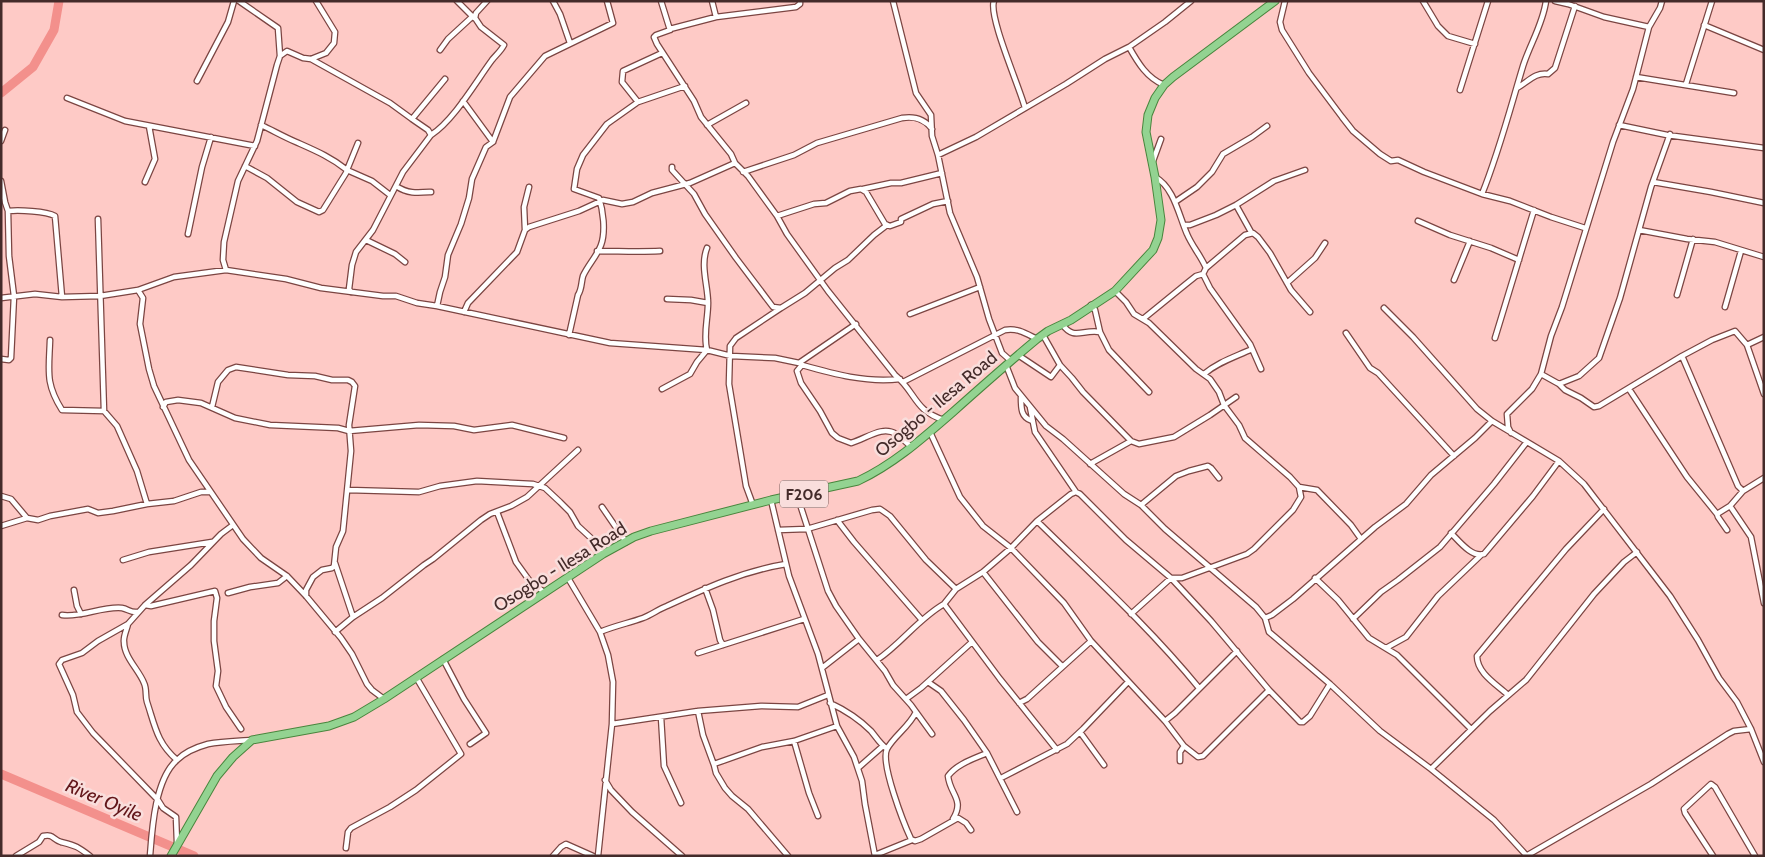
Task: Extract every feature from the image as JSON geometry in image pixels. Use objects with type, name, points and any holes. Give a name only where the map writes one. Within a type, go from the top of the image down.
[{"type":"main road","name":"Osogbo - Ilesa Road","points":[[252,740],[335,724],[354,717],[603,554],[651,531],[772,500],[858,481],[888,465],[930,432],[1040,337],[1116,291],[1144,261],[1153,250],[1158,238],[1161,220],[1146,132],[1148,115],[1155,98],[1164,86],[1275,1]]},
{"type":"main road","points":[[172,855],[217,776],[233,757],[252,740]]},
{"type":"street","points":[[197,81],[228,22],[234,1]]},
{"type":"street","points":[[226,270],[223,260],[224,242],[238,181],[255,146],[280,56],[279,30],[276,25],[239,1]]},
{"type":"street","points":[[351,292],[354,257],[380,217],[403,172],[431,135],[438,131],[463,101],[504,45],[482,27],[457,1]]},
{"type":"street","points":[[440,50],[448,39],[474,17],[487,1]]},
{"type":"street","points":[[552,1],[560,14],[570,43]]},
{"type":"street","points":[[437,306],[445,277],[448,255],[461,224],[469,198],[472,179],[486,147],[493,142],[510,97],[545,56],[614,23],[607,1]]},
{"type":"street","points":[[661,1],[670,30]]},
{"type":"street","points":[[712,1],[716,17]]},
{"type":"street","points":[[800,1],[800,4],[796,7],[716,17],[670,29],[654,37],[662,53],[694,101],[701,116],[731,154],[735,163],[748,176],[821,280],[928,414],[944,420]]},
{"type":"street","points":[[893,1],[916,93],[930,112],[932,136],[955,226],[977,277],[1015,388],[1046,426],[1124,494],[1140,505],[1209,568],[1250,601],[1265,618],[1269,632],[1330,684],[1380,731],[1494,820],[1526,856],[1651,784],[1728,734],[1734,731],[1751,729]]},
{"type":"street","points":[[994,1],[995,20],[1025,108]]},
{"type":"street","points":[[938,155],[976,137],[1104,60],[1129,48],[1166,22],[1191,1]]},
{"type":"street","points":[[1279,1],[1284,4],[1280,22],[1282,30],[1309,73],[1353,131],[1380,154],[1391,161],[1398,160],[1482,194],[1498,197],[1585,228]]},
{"type":"street","points":[[1423,1],[1438,26],[1448,36],[1476,44]]},
{"type":"street","points":[[1460,90],[1488,1]]},
{"type":"street","points":[[1482,194],[1498,151],[1503,129],[1524,64],[1544,14],[1546,1]]},
{"type":"street","points":[[1555,1],[1604,17],[1649,27]]},
{"type":"street","points":[[1511,433],[1508,427],[1507,414],[1532,389],[1541,374],[1550,336],[1562,307],[1585,228],[1636,77],[1649,27],[1662,1]]},
{"type":"street","points":[[1686,84],[1712,1]]},
{"type":"street","points":[[311,59],[329,50],[334,44],[335,39],[335,32],[318,3]]},
{"type":"street","points":[[1517,88],[1535,75],[1548,74],[1555,68],[1575,6]]},
{"type":"street","points":[[1704,25],[1764,50]]},
{"type":"street","points":[[1129,48],[1149,77],[1164,86]]},
{"type":"street","points":[[280,56],[287,51],[303,58],[311,59],[390,104],[428,130],[431,135]]},
{"type":"street","points":[[638,102],[622,82],[622,71],[662,53]]},
{"type":"street","points":[[1636,77],[1734,93]]},
{"type":"street","points":[[412,119],[445,78]]},
{"type":"street","points":[[569,335],[583,278],[602,242],[604,228],[601,200],[574,190],[577,169],[583,155],[608,124],[638,102],[685,86]]},
{"type":"street","points":[[67,98],[125,121],[255,146]]},
{"type":"street","points":[[463,101],[493,142]]},
{"type":"street","points":[[708,125],[746,103]]},
{"type":"street","points":[[743,172],[794,155],[817,143],[902,118],[913,116],[925,121],[932,128]]},
{"type":"street","points":[[260,125],[320,152],[347,170],[372,181],[390,195]]},
{"type":"street","points":[[145,182],[155,159],[150,126]]},
{"type":"street","points":[[1175,202],[1198,187],[1212,172],[1223,154],[1267,126]]},
{"type":"street","points":[[1619,126],[1764,148]]},
{"type":"street","points":[[1,141],[5,130]]},
{"type":"street","points":[[1559,384],[1579,376],[1599,358],[1617,307],[1653,182],[1670,134]]},
{"type":"street","points":[[188,234],[202,167],[211,137]]},
{"type":"street","points":[[1152,163],[1161,139]]},
{"type":"street","points":[[245,166],[267,178],[298,202],[319,212],[323,210],[347,170],[358,143]]},
{"type":"street","points":[[524,230],[529,226],[573,214],[604,200],[627,204],[652,193],[684,184],[735,163]]},
{"type":"street","points":[[672,167],[672,170],[694,194],[705,214],[770,303],[781,308]]},
{"type":"street","points":[[1184,225],[1196,223],[1236,205],[1274,181],[1305,170]]},
{"type":"street","points":[[777,216],[814,204],[826,203],[858,188],[863,189],[891,183],[901,183],[942,173]]},
{"type":"street","points":[[1155,177],[1165,184],[1175,202],[1187,234],[1206,268]]},
{"type":"street","points":[[1,181],[8,211],[9,256],[14,296],[11,358],[9,360],[1,359]]},
{"type":"street","points":[[1653,182],[1764,203]]},
{"type":"street","points":[[396,186],[405,192],[431,192]]},
{"type":"street","points":[[464,312],[468,303],[517,252],[524,230],[524,207],[529,188]]},
{"type":"street","points":[[863,189],[887,225]]},
{"type":"street","points":[[753,505],[746,486],[729,384],[730,346],[736,338],[805,293],[835,268],[848,260],[878,231],[887,225],[897,224],[901,222],[901,219],[933,204],[948,201]]},
{"type":"street","points":[[1236,205],[1251,232],[1258,237],[1291,290],[1310,312]]},
{"type":"street","points":[[8,211],[24,209],[55,216],[62,297]]},
{"type":"street","points":[[1495,338],[1534,210]]},
{"type":"street","points":[[98,219],[104,411],[117,426],[137,472],[148,504]]},
{"type":"street","points":[[1418,221],[1519,260]]},
{"type":"street","points":[[1640,230],[1715,242],[1764,257]]},
{"type":"street","points":[[1251,232],[1206,268],[1204,274],[1210,288],[1245,335],[1261,369]]},
{"type":"street","points":[[1677,295],[1693,239]]},
{"type":"street","points":[[366,240],[394,254],[405,262]]},
{"type":"street","points":[[1454,280],[1470,241]]},
{"type":"street","points":[[1287,283],[1315,258],[1326,243]]},
{"type":"street","points":[[706,248],[704,261],[708,303],[705,339],[707,350]]},
{"type":"street","points":[[596,251],[660,252]]},
{"type":"street","points":[[1726,307],[1741,251]]},
{"type":"street","points":[[1,298],[35,294],[62,297],[100,296],[138,290],[174,277],[226,270],[286,278],[321,288],[396,296],[417,303],[610,343],[707,350],[731,356],[774,358],[840,375],[878,381],[901,380],[995,334],[1015,329],[1040,337],[1083,392],[1131,441],[1139,444],[1174,437],[1236,397]]},
{"type":"street","points":[[1143,319],[1191,280],[1204,274]]},
{"type":"street","points":[[910,314],[980,287]]},
{"type":"street","points":[[138,290],[143,298],[140,324],[149,369],[163,407],[189,460],[243,539],[261,558],[287,576],[306,596],[352,654],[367,684],[384,699]]},
{"type":"street","points":[[1116,291],[1134,314],[1149,323],[1215,386],[1224,405],[1240,425],[1245,438],[1299,487],[1301,496],[1298,502],[1254,549],[1236,559],[1182,578],[1171,578],[1131,614]]},
{"type":"street","points":[[667,299],[708,303]]},
{"type":"street","points":[[1091,305],[1095,310],[1100,332],[1109,350],[1149,392]]},
{"type":"street","points":[[1384,308],[1477,408],[1492,421],[1526,443],[1559,461],[1584,484],[1670,596],[1719,678],[1737,702],[1751,729],[1764,762]]},
{"type":"street","points":[[856,324],[801,364],[797,371],[801,383],[832,433],[838,438],[851,443],[885,430],[895,434],[912,447]]},
{"type":"street","points":[[1062,324],[1072,334],[1092,330],[1100,332]]},
{"type":"street","points":[[1541,374],[1559,384],[1565,390],[1582,398],[1594,408],[1610,401],[1682,356],[1712,340],[1735,331],[1747,345],[1764,394]]},
{"type":"street","points":[[1346,333],[1370,368],[1378,373],[1454,456]]},
{"type":"street","points":[[1747,345],[1764,337]]},
{"type":"street","points":[[50,340],[50,387],[62,410],[104,411]]},
{"type":"street","points":[[1204,374],[1224,361],[1252,349]]},
{"type":"street","points":[[662,389],[690,374],[707,350]]},
{"type":"street","points":[[1018,355],[1051,377],[1060,365]]},
{"type":"street","points":[[1682,356],[1737,484],[1743,490]]},
{"type":"street","points":[[212,407],[218,382],[228,370],[236,367],[315,376],[332,380],[348,380],[355,386],[349,431],[348,490],[343,531],[336,547],[335,563],[353,617]]},
{"type":"street","points":[[1629,389],[1688,477],[1718,514],[1727,530]]},
{"type":"street","points":[[1022,397],[1022,414],[1032,422]]},
{"type":"street","points":[[163,407],[166,402],[178,400],[201,403],[235,418],[270,425],[338,428],[349,431],[410,425],[448,426],[474,430],[512,425],[564,438]]},
{"type":"street","points":[[1030,407],[1035,432],[1076,492],[1126,540],[1171,578],[1237,651],[1269,690],[1300,722],[1303,722],[1310,716],[1330,684]]},
{"type":"street","points":[[1265,618],[1293,599],[1361,539],[1406,504],[1431,475],[1492,421]]},
{"type":"street","points":[[930,432],[960,497],[983,526],[1011,548],[1064,603],[1090,641],[1165,721],[1184,746],[1198,756],[1203,756],[1269,690]]},
{"type":"street","points":[[1090,464],[1131,441]]},
{"type":"street","points":[[1353,619],[1381,592],[1440,547],[1526,443]]},
{"type":"street","points":[[335,632],[433,559],[467,530],[490,514],[520,502],[578,450]]},
{"type":"street","points":[[1386,648],[1406,637],[1438,596],[1484,554],[1559,461]]},
{"type":"street","points":[[1140,505],[1176,476],[1189,471],[1210,467],[1219,478]]},
{"type":"street","points":[[1718,514],[1730,506],[1743,490],[1764,478]]},
{"type":"street","points":[[348,490],[419,492],[440,486],[478,481],[533,484],[540,486],[566,509],[578,526],[591,538],[603,554]]},
{"type":"street","points":[[533,484],[534,490]]},
{"type":"street","points":[[1299,487],[1317,490],[1351,525],[1361,539]]},
{"type":"street","points":[[1,526],[27,518],[38,520],[88,509],[98,513],[113,511],[174,501],[196,493],[210,492]]},
{"type":"street","points":[[877,660],[888,653],[921,620],[944,604],[956,589],[983,572],[1011,548],[1037,521],[1076,492]]},
{"type":"street","points":[[797,495],[828,591],[859,640],[877,660],[893,685],[932,734]]},
{"type":"street","points":[[1,496],[11,498],[27,518]]},
{"type":"street","points":[[772,500],[786,564],[822,668],[837,726],[848,744],[862,781],[875,855],[912,840],[921,839],[958,818],[970,830]]},
{"type":"street","points":[[1730,506],[1751,537],[1764,603]]},
{"type":"street","points":[[602,507],[626,542]]},
{"type":"street","points":[[1508,695],[1480,670],[1477,656],[1566,549],[1604,509]]},
{"type":"street","points":[[778,530],[807,528],[872,510],[884,511],[926,560],[956,589]]},
{"type":"street","points":[[497,512],[516,562],[529,580],[545,592]]},
{"type":"street","points":[[838,520],[854,542],[921,620]]},
{"type":"street","points":[[1037,521],[1131,614],[1179,664],[1199,688]]},
{"type":"street","points":[[177,844],[176,817],[163,808],[158,800],[93,733],[79,715],[73,695],[59,664],[62,660],[82,654],[98,641],[128,624],[145,604],[191,565],[212,542],[233,525]]},
{"type":"street","points":[[1451,533],[1466,548],[1481,555]]},
{"type":"street","points":[[123,560],[149,552],[212,542]]},
{"type":"street","points":[[1431,769],[1471,729],[1526,680],[1594,594],[1624,562],[1637,552]]},
{"type":"street","points":[[306,596],[306,590],[313,577],[322,570],[332,568],[335,563]]},
{"type":"street","points":[[600,632],[615,625],[644,618],[725,579],[763,568],[786,564]]},
{"type":"street","points":[[983,572],[1038,642],[1062,666]]},
{"type":"street","points":[[228,593],[250,587],[278,583],[287,576]]},
{"type":"street","points":[[568,578],[600,632],[608,655],[612,682],[612,724],[598,856]]},
{"type":"street","points":[[1317,578],[1369,638],[1391,650],[1471,729]]},
{"type":"street","points":[[705,588],[723,645]]},
{"type":"street","points":[[74,590],[77,606],[81,614]]},
{"type":"street","points":[[145,604],[151,606],[214,591],[217,598],[214,640],[218,671],[216,686],[226,707],[241,728]]},
{"type":"street","points":[[944,604],[1019,703],[1058,750]]},
{"type":"street","points":[[62,615],[68,616],[122,608],[133,613],[137,612]]},
{"type":"street","points":[[698,653],[804,619]]},
{"type":"street","points":[[128,624],[124,639],[125,648],[138,675],[144,682],[147,701],[162,743],[177,760]]},
{"type":"street","points":[[822,668],[859,640]]},
{"type":"street","points":[[1019,703],[1026,699],[1090,641]]},
{"type":"street","points":[[906,699],[928,682],[972,642]]},
{"type":"street","points":[[1165,721],[1237,651]]},
{"type":"street","points":[[443,659],[464,699],[486,732],[470,744]]},
{"type":"street","points":[[346,848],[348,832],[351,828],[390,808],[461,754],[416,677]]},
{"type":"street","points":[[928,682],[941,691],[987,753],[1017,812]]},
{"type":"street","points":[[1001,778],[1058,750],[1080,732],[1128,682]]},
{"type":"street","points":[[612,724],[698,711],[760,706],[798,707],[828,695]]},
{"type":"street","points":[[830,703],[852,715],[885,748],[884,758],[886,766],[910,840],[912,840]]},
{"type":"street","points":[[698,711],[703,735],[716,773],[725,788],[748,808],[788,856]]},
{"type":"street","points":[[858,768],[885,748],[912,720],[916,712]]},
{"type":"street","points":[[661,717],[664,766],[681,802]]},
{"type":"street","points":[[714,765],[762,747],[794,741],[837,726]]},
{"type":"street","points":[[1080,732],[1104,765]]},
{"type":"street","points":[[150,856],[158,800],[168,771],[177,760],[190,750],[209,744],[252,740]]},
{"type":"street","points":[[794,741],[809,793],[818,816]]},
{"type":"street","points":[[1180,761],[1180,752],[1184,746]]},
{"type":"street","points":[[953,820],[958,811],[958,804],[948,776],[951,771],[969,760],[987,753]]},
{"type":"street","points":[[605,780],[611,790],[632,812],[682,856]]},
{"type":"street","points":[[1713,856],[1684,809],[1711,784],[1715,787],[1755,856]]},
{"type":"street","points":[[16,856],[39,842],[43,836],[51,835],[61,842],[71,843],[90,856]]},
{"type":"street","points":[[553,856],[566,844],[572,845],[593,856]]},
{"type":"waterway","points":[[1,93],[33,67],[54,30],[59,1]]},
{"type":"waterway","name":"River Oyile","points":[[1,774],[194,856]]}]
